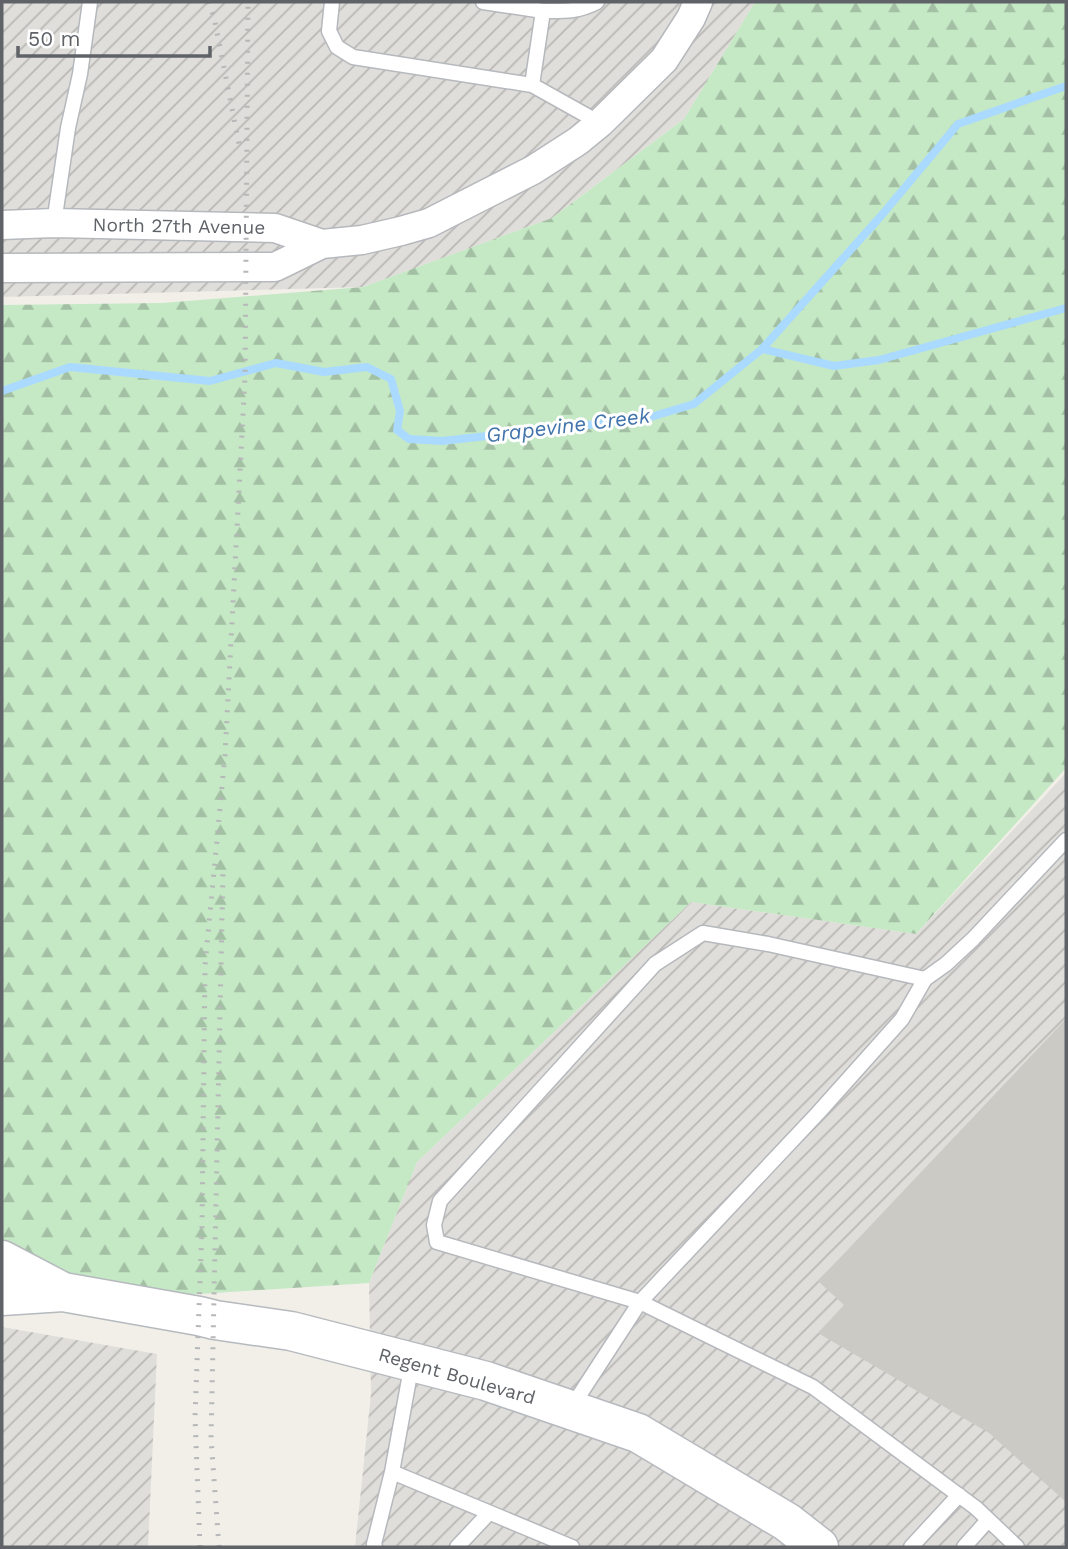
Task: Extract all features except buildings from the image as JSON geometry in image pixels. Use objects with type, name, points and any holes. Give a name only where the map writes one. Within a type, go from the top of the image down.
[{"type":"street","points":[[322,244],[362,240],[429,223],[533,170],[578,141],[600,123],[664,60],[698,2]]},
{"type":"street","name":"North 27th Avenue","points":[[2,225],[54,223],[275,228],[322,244]]},
{"type":"street","points":[[54,223],[56,268]]},
{"type":"street","name":"North 27th Avenue","points":[[2,268],[275,267],[322,244]]},
{"type":"street","name":"Regent Boulevard","points":[[2,1260],[63,1292]]},
{"type":"street","name":"Regent Boulevard","points":[[2,1296],[63,1292],[291,1331],[486,1381],[638,1433],[787,1522],[818,1547]]},
{"type":"lane","points":[[54,223],[90,2]]},
{"type":"lane","points":[[332,2],[329,31],[337,47],[353,57],[532,85],[600,123]]},
{"type":"lane","points":[[483,2],[543,11],[583,9],[597,2]]},
{"type":"lane","points":[[532,85],[543,11]]},
{"type":"lane","points":[[570,1409],[640,1301],[818,1113],[902,1019],[925,979],[973,939],[1066,840]]},
{"type":"lane","points":[[925,979],[768,944],[704,933],[656,964],[440,1201],[434,1225],[437,1242],[640,1301],[813,1387],[959,1495],[1017,1547]]},
{"type":"lane","points":[[375,1547],[412,1362]]},
{"type":"lane","points":[[392,1472],[562,1546]]},
{"type":"lane","points":[[911,1547],[959,1495]]},
{"type":"lane","points":[[457,1547],[489,1513]]},
{"type":"lane","points":[[964,1547],[988,1520]]},
{"type":"shaded area","points":[[2,2],[755,2],[684,119],[552,218],[363,287],[2,297]]},
{"type":"shaded area","points":[[1066,773],[1066,1547],[355,1547],[371,1394],[369,1283],[417,1162],[691,902],[916,934]]},
{"type":"shaded area","points":[[2,1327],[157,1354],[148,1547],[2,1547]]},
{"type":"green space","points":[[755,2],[1066,2],[1066,768],[916,934],[691,902],[417,1162],[369,1283],[108,1300],[2,1260],[2,305],[162,303],[363,287],[552,218],[684,119]]},
{"type":"waterway","name":"Grapevine Creek","points":[[2,391],[70,367],[210,381],[276,363],[324,372],[367,367],[391,379],[400,411],[397,430],[409,439],[442,441],[644,419],[694,404],[762,349],[881,216],[958,124],[1066,86]]},
{"type":"waterway","points":[[762,349],[834,366],[879,360],[1066,308]]},
{"type":"railway","points":[[208,2],[214,17],[240,149]]},
{"type":"railway","points":[[200,1547],[195,1417],[202,1227],[205,966],[225,755],[245,377],[248,2]]},
{"type":"railway","points":[[219,1547],[211,1438],[223,871]]}]
